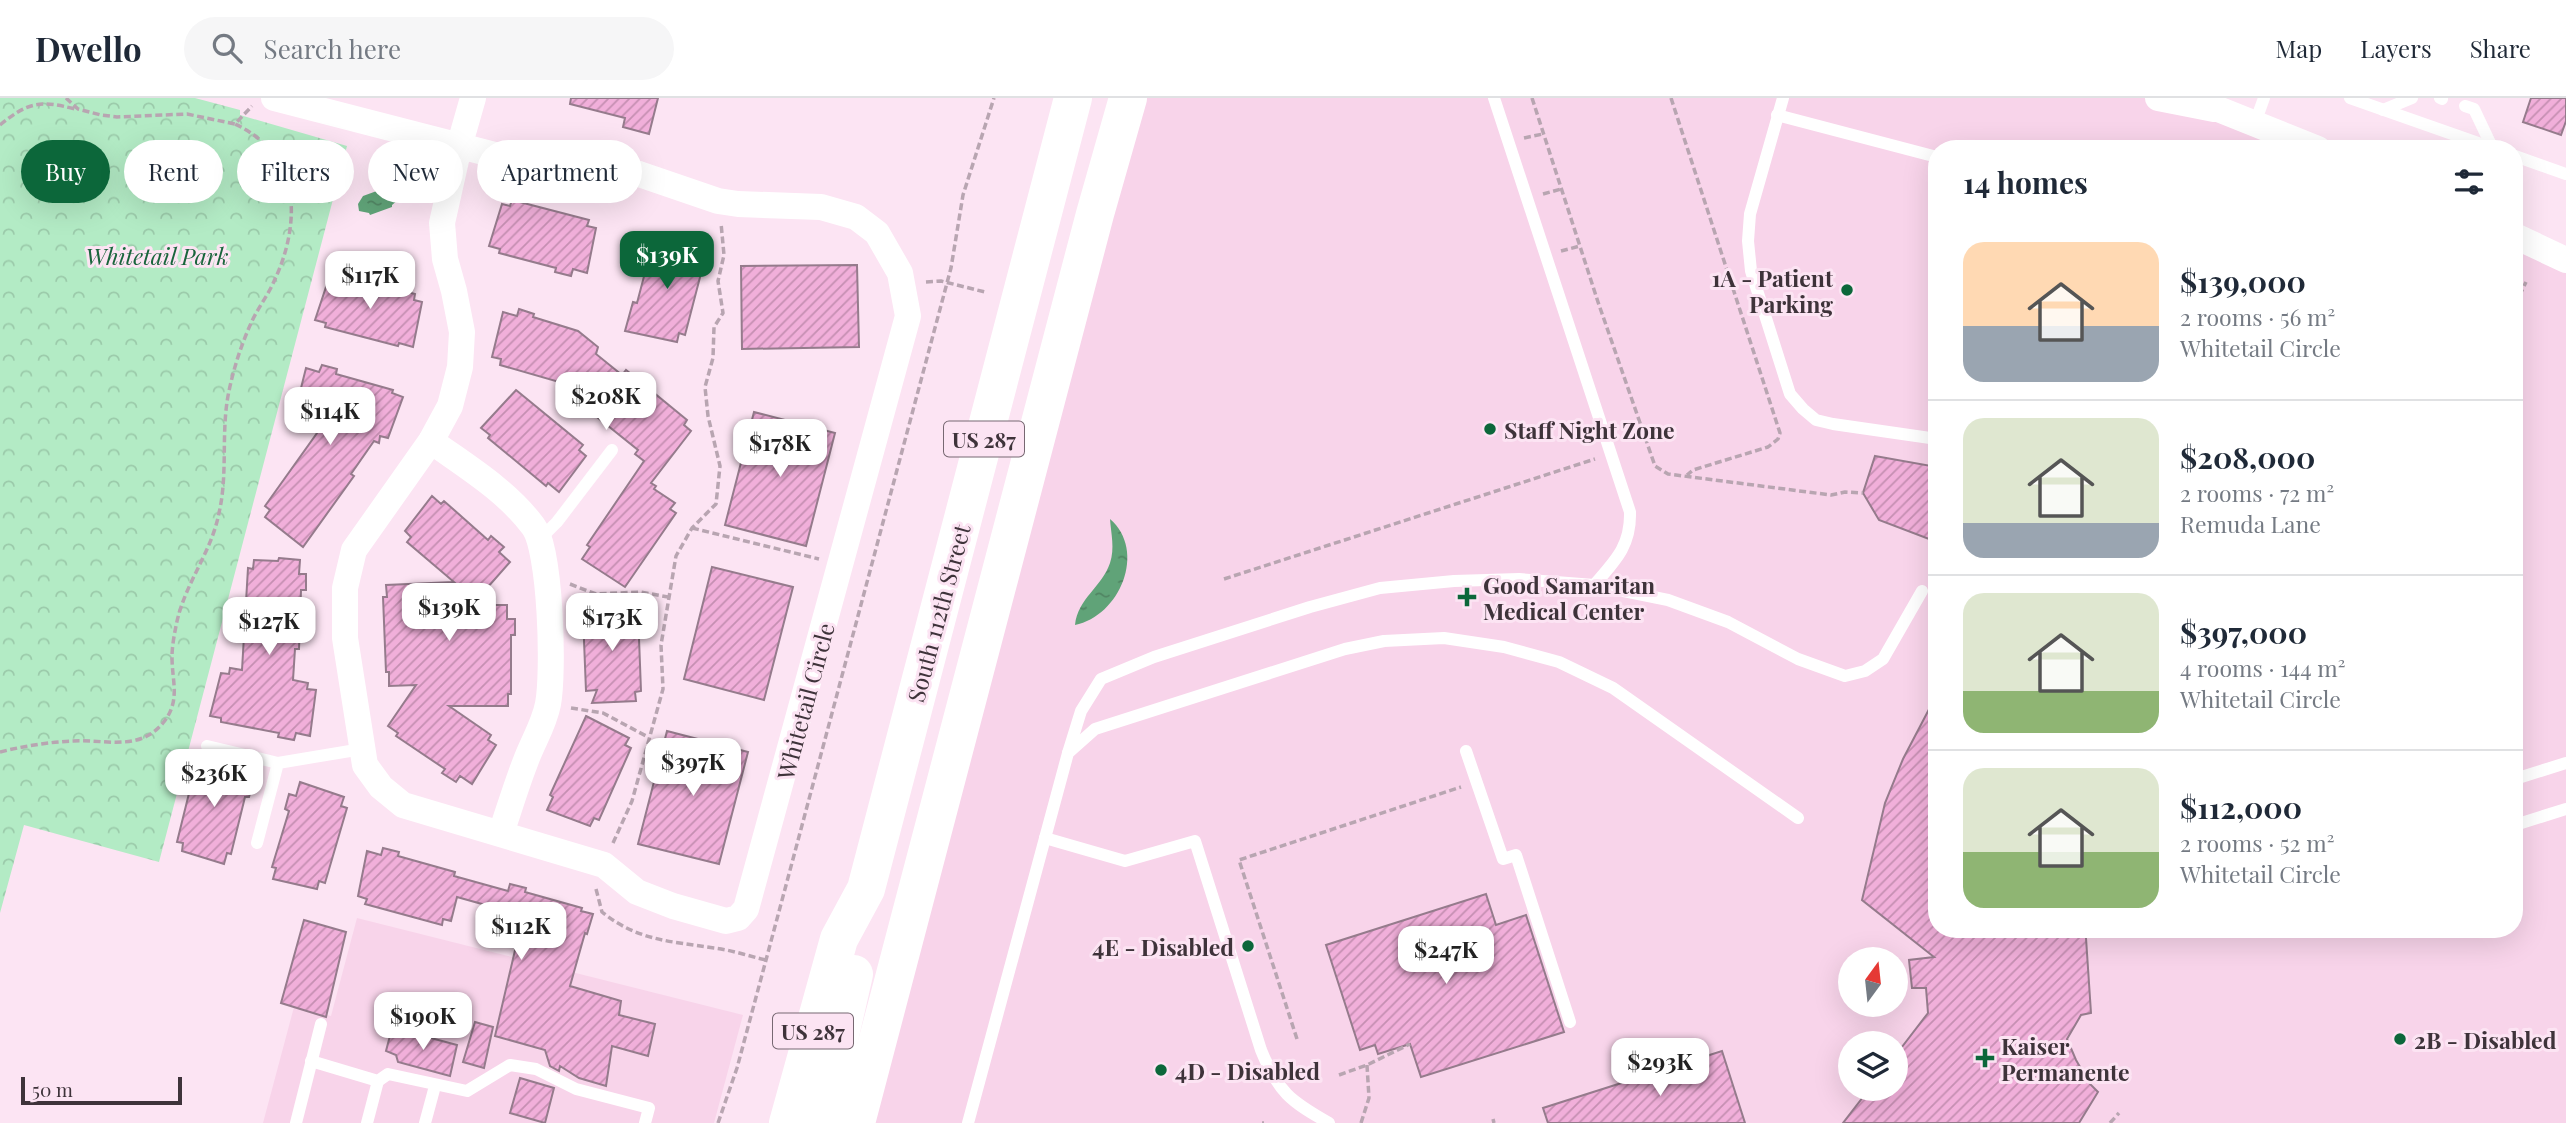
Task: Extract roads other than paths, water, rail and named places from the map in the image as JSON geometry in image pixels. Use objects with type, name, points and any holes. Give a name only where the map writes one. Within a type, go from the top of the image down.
[{"type":"main road","name":"South 112th Street","points":[[788,1123],[839,939],[866,889],[1073,98]]},
{"type":"main road","name":"US 287","points":[[856,1123],[1095,214],[1128,98]]},
{"type":"main road","points":[[820,1123],[861,938],[866,889]]},
{"type":"street","name":"Whitetail Circle","points":[[274,98],[433,140]]},
{"type":"street","points":[[461,140],[473,98]]},
{"type":"street","points":[[2158,98],[2208,104],[2296,140]]},
{"type":"street","name":"Whitetail Circle","points":[[446,203],[442,223],[444,259],[462,332],[460,368],[450,406],[431,441],[354,550],[345,588],[345,638],[365,765],[381,786],[403,805],[604,865],[637,892],[673,906],[726,921],[738,918],[747,909],[908,316],[900,273],[877,233],[856,217],[821,207],[718,201],[639,174],[510,159],[463,148]]},
{"type":"street","points":[[2523,240],[2566,260]]},
{"type":"street","points":[[431,441],[503,493],[535,528],[546,568],[551,678],[548,704],[501,833]]},
{"type":"lane","points":[[1494,98],[1630,512],[1630,529],[1625,546],[1594,585]]},
{"type":"lane","points":[[1783,98],[1750,214],[1748,241],[1751,271],[1790,394],[1803,410],[1816,420],[1928,438]]},
{"type":"lane","points":[[2255,123],[2264,98]]},
{"type":"lane","points":[[2350,98],[2471,140]]},
{"type":"lane","points":[[2383,110],[2412,98]]},
{"type":"lane","points":[[2465,106],[2474,109],[2490,140]]},
{"type":"lane","points":[[1777,116],[1928,155]]},
{"type":"lane","points":[[2523,159],[2566,174]]},
{"type":"lane","points":[[539,540],[557,522],[612,450]]},
{"type":"lane","points":[[968,1123],[1068,753],[1081,711],[1101,679],[1154,657],[1310,607],[1380,588],[1454,581],[1519,579],[1594,585],[1668,600],[1728,622],[1798,659],[1845,676],[1865,671],[1883,659],[1922,590]]},
{"type":"lane","points":[[1068,753],[1095,729],[1345,649],[1384,641],[1444,638],[1504,647],[1559,662],[1613,688],[1798,818]]},
{"type":"lane","points":[[207,746],[278,763],[362,749]]},
{"type":"lane","points":[[1466,751],[1503,859],[1516,855],[1570,1022]]},
{"type":"lane","points":[[257,843],[278,763]]},
{"type":"lane","points":[[2523,776],[2566,763]]},
{"type":"lane","points":[[2523,822],[2566,809]]},
{"type":"lane","points":[[1045,838],[1125,861],[1195,841],[1270,1073],[1288,1097],[1329,1123]]},
{"type":"lane","points":[[296,1123],[321,1024]]},
{"type":"lane","points":[[311,1062],[378,1080]]},
{"type":"lane","points":[[367,1123],[378,1080],[388,1074],[467,1091],[510,1065],[536,1069],[576,1089],[649,1108],[645,1123]]},
{"type":"lane","points":[[425,1123],[435,1086]]},
{"type":"water","points":[[368,194],[368,203],[394,203],[392,207],[370,215],[359,211],[358,204],[363,196]]},
{"type":"water","points":[[1110,519],[1121,532],[1126,548],[1127,564],[1123,581],[1116,596],[1105,609],[1091,619],[1075,625],[1081,607],[1102,579],[1110,563]]},
{"type":"place","name":"1A - Patient Parking","points":[[1847,290]]},
{"type":"place","name":"Staff Night Zone","points":[[1490,429]]},
{"type":"place","name":"Good Samaritan Medical Center","points":[[1467,597]]},
{"type":"place","name":"4E - Disabled","points":[[1248,946]]},
{"type":"place","name":"2B - Disabled","points":[[2400,1039]]},
{"type":"place","name":"Kaiser Permanente","points":[[1985,1058]]},
{"type":"place","name":"4D - Disabled","points":[[1161,1070]]},
{"type":"park label","name":"Whitetail Park","points":[[157,255]]}]
